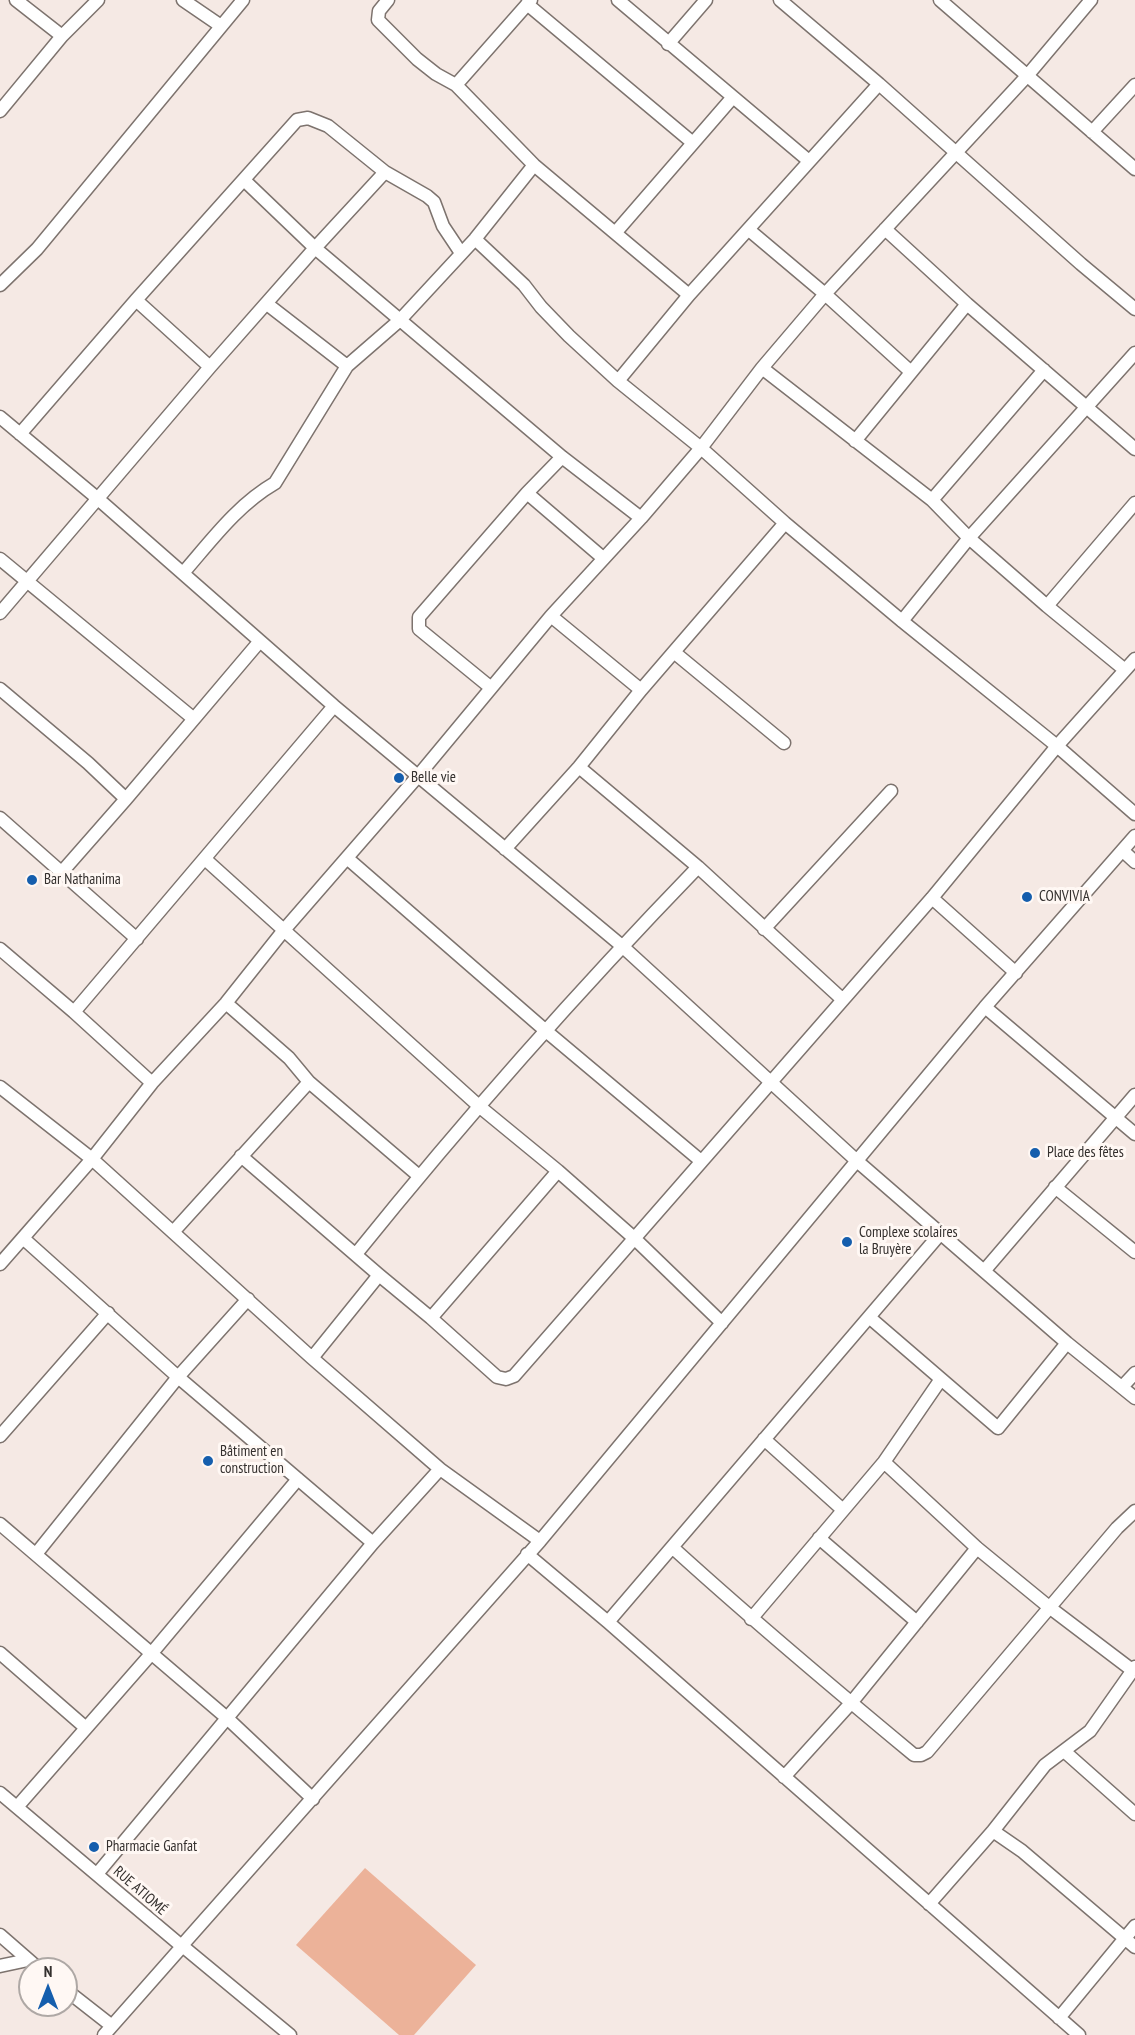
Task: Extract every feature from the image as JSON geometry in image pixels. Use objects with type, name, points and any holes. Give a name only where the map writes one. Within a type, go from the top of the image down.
[{"type":"street","points":[[16,0],[62,36]]},
{"type":"street","points":[[0,111],[62,36],[98,0]]},
{"type":"street","points":[[183,0],[220,26]]},
{"type":"street","points":[[0,285],[37,249],[243,0]]},
{"type":"street","points":[[388,0],[379,11],[378,20],[417,59],[456,86],[534,165],[689,295]]},
{"type":"street","points":[[618,0],[809,161]]},
{"type":"street","points":[[668,44],[706,0]]},
{"type":"street","points":[[780,0],[1135,309]]},
{"type":"street","points":[[0,1264],[92,1159],[152,1083],[226,1003],[284,930],[418,776],[490,687],[701,448],[762,368],[825,294],[1027,76],[1091,0]]},
{"type":"street","points":[[942,1],[1135,169]]},
{"type":"street","points":[[456,86],[529,2],[693,143]]},
{"type":"street","points":[[618,381],[689,295],[879,84]]},
{"type":"street","points":[[1092,132],[1135,85]]},
{"type":"street","points":[[616,232],[732,98]]},
{"type":"street","points":[[20,434],[297,120],[308,118],[328,126],[385,172],[420,191],[434,202],[443,226],[461,253]]},
{"type":"street","points":[[183,573],[255,495],[274,483],[347,366],[400,320],[474,239],[534,165]]},
{"type":"street","points":[[0,613],[210,367],[385,172]]},
{"type":"street","points":[[244,180],[315,248],[562,457],[641,518]]},
{"type":"street","points":[[885,229],[967,304],[1135,449]]},
{"type":"street","points":[[749,230],[825,294],[911,372]]},
{"type":"street","points":[[474,239],[524,285],[569,336],[618,381],[701,448],[785,523],[902,621],[1057,746],[1135,814]]},
{"type":"street","points":[[136,300],[210,367]]},
{"type":"street","points":[[267,304],[347,366]]},
{"type":"street","points":[[855,441],[967,304]]},
{"type":"street","points":[[902,621],[969,538],[1135,353]]},
{"type":"street","points":[[762,368],[932,500],[969,538],[1125,670]]},
{"type":"street","points":[[932,500],[1044,370]]},
{"type":"street","points":[[0,417],[97,498],[334,705],[622,946],[856,1161],[1067,1343],[1135,1398]]},
{"type":"street","points":[[490,687],[419,629],[419,617],[527,493],[562,457]]},
{"type":"street","points":[[527,493],[603,558]]},
{"type":"street","points":[[1047,606],[1135,503]]},
{"type":"street","points":[[505,849],[579,767],[641,690],[785,523]]},
{"type":"street","points":[[0,559],[194,719]]},
{"type":"street","points":[[551,616],[641,690]]},
{"type":"street","points":[[61,873],[126,800],[260,641]]},
{"type":"street","points":[[675,653],[784,743]]},
{"type":"street","points":[[241,1156],[497,1377],[506,1379],[514,1376],[932,898],[1057,746],[1135,659]]},
{"type":"street","points":[[0,689],[88,763],[126,800]]},
{"type":"street","points":[[74,1012],[334,705]]},
{"type":"street","points":[[579,767],[698,867],[843,1000]]},
{"type":"street","points":[[765,929],[891,791]]},
{"type":"street","points":[[0,818],[137,939]]},
{"type":"street","points":[[78,2001],[108,2030],[540,1541],[985,1007],[1135,836]]},
{"type":"street","points":[[1123,851],[1135,862]]},
{"type":"street","points":[[347,858],[546,1031],[701,1161]]},
{"type":"street","points":[[205,859],[480,1107],[634,1238],[722,1323]]},
{"type":"street","points":[[356,1254],[419,1176],[546,1031],[622,946],[698,867]]},
{"type":"street","points":[[932,898],[1016,973]]},
{"type":"street","points":[[0,949],[152,1083]]},
{"type":"street","points":[[226,1003],[289,1058],[309,1082],[419,1176]]},
{"type":"street","points":[[985,1007],[1135,1134]]},
{"type":"street","points":[[174,1231],[309,1082]]},
{"type":"street","points":[[2,1093],[92,1159],[312,1358],[441,1470],[540,1541]]},
{"type":"street","points":[[984,1270],[1135,1095]]},
{"type":"street","points":[[431,1318],[558,1172]]},
{"type":"street","points":[[1056,1187],[1135,1252]]},
{"type":"street","points":[[608,1622],[940,1234]]},
{"type":"street","points":[[24,1239],[178,1377],[374,1543]]},
{"type":"street","points":[[312,1358],[379,1275]]},
{"type":"street","points":[[36,1554],[178,1377],[248,1299]]},
{"type":"street","points":[[0,1436],[108,1313]]},
{"type":"street","points":[[869,1317],[998,1428],[1067,1343]]},
{"type":"street","points":[[1122,1387],[1135,1372]]},
{"type":"street","points":[[751,1619],[884,1462],[941,1379]]},
{"type":"street","points":[[764,1439],[843,1510]]},
{"type":"street","points":[[884,1462],[977,1548],[1049,1608],[1134,1668],[1090,1731],[1045,1766],[993,1831],[929,1904]]},
{"type":"street","points":[[97,1874],[374,1543],[441,1470]]},
{"type":"street","points":[[17,1807],[151,1654],[298,1479]]},
{"type":"street","points":[[672,1547],[751,1619],[851,1704],[914,1755],[921,1755],[927,1752],[1117,1528],[1135,1510]]},
{"type":"street","points":[[0,1524],[228,1718],[313,1799]]},
{"type":"street","points":[[819,1538],[917,1622]]},
{"type":"street","points":[[784,1777],[851,1704],[977,1548]]},
{"type":"street","points":[[527,1554],[608,1622],[1079,2035]]},
{"type":"street","points":[[0,1653],[86,1728]]},
{"type":"street","points":[[1064,1751],[1135,1814]]},
{"type":"street","name":"RUE ATIOMÉ","points":[[0,1793],[284,2033]]},
{"type":"street","points":[[993,1831],[1022,1851],[1130,1943]]},
{"type":"street","points":[[1059,2018],[1130,1943],[1135,1926]]},
{"type":"street","points":[[0,1935],[25,1957]]},
{"type":"street","points":[[0,1966],[18,1962]]},
{"type":"shaded area","points":[[365,1868],[476,1965],[414,2035],[399,2035],[296,1945]]},
{"type":"place","name":"Belle vie","points":[[399,778]]},
{"type":"place","name":"Bar Nathanima","points":[[32,880]]},
{"type":"place","name":"CONVIVIA","points":[[1027,897]]},
{"type":"place","name":"Place des fêtes","points":[[1035,1153]]},
{"type":"place","name":"Complexe scolaires la Bruyère","points":[[847,1242]]},
{"type":"place","name":"Bâtiment en construction","points":[[208,1461]]},
{"type":"place","name":"Pharmacie Ganfat","points":[[94,1847]]}]
